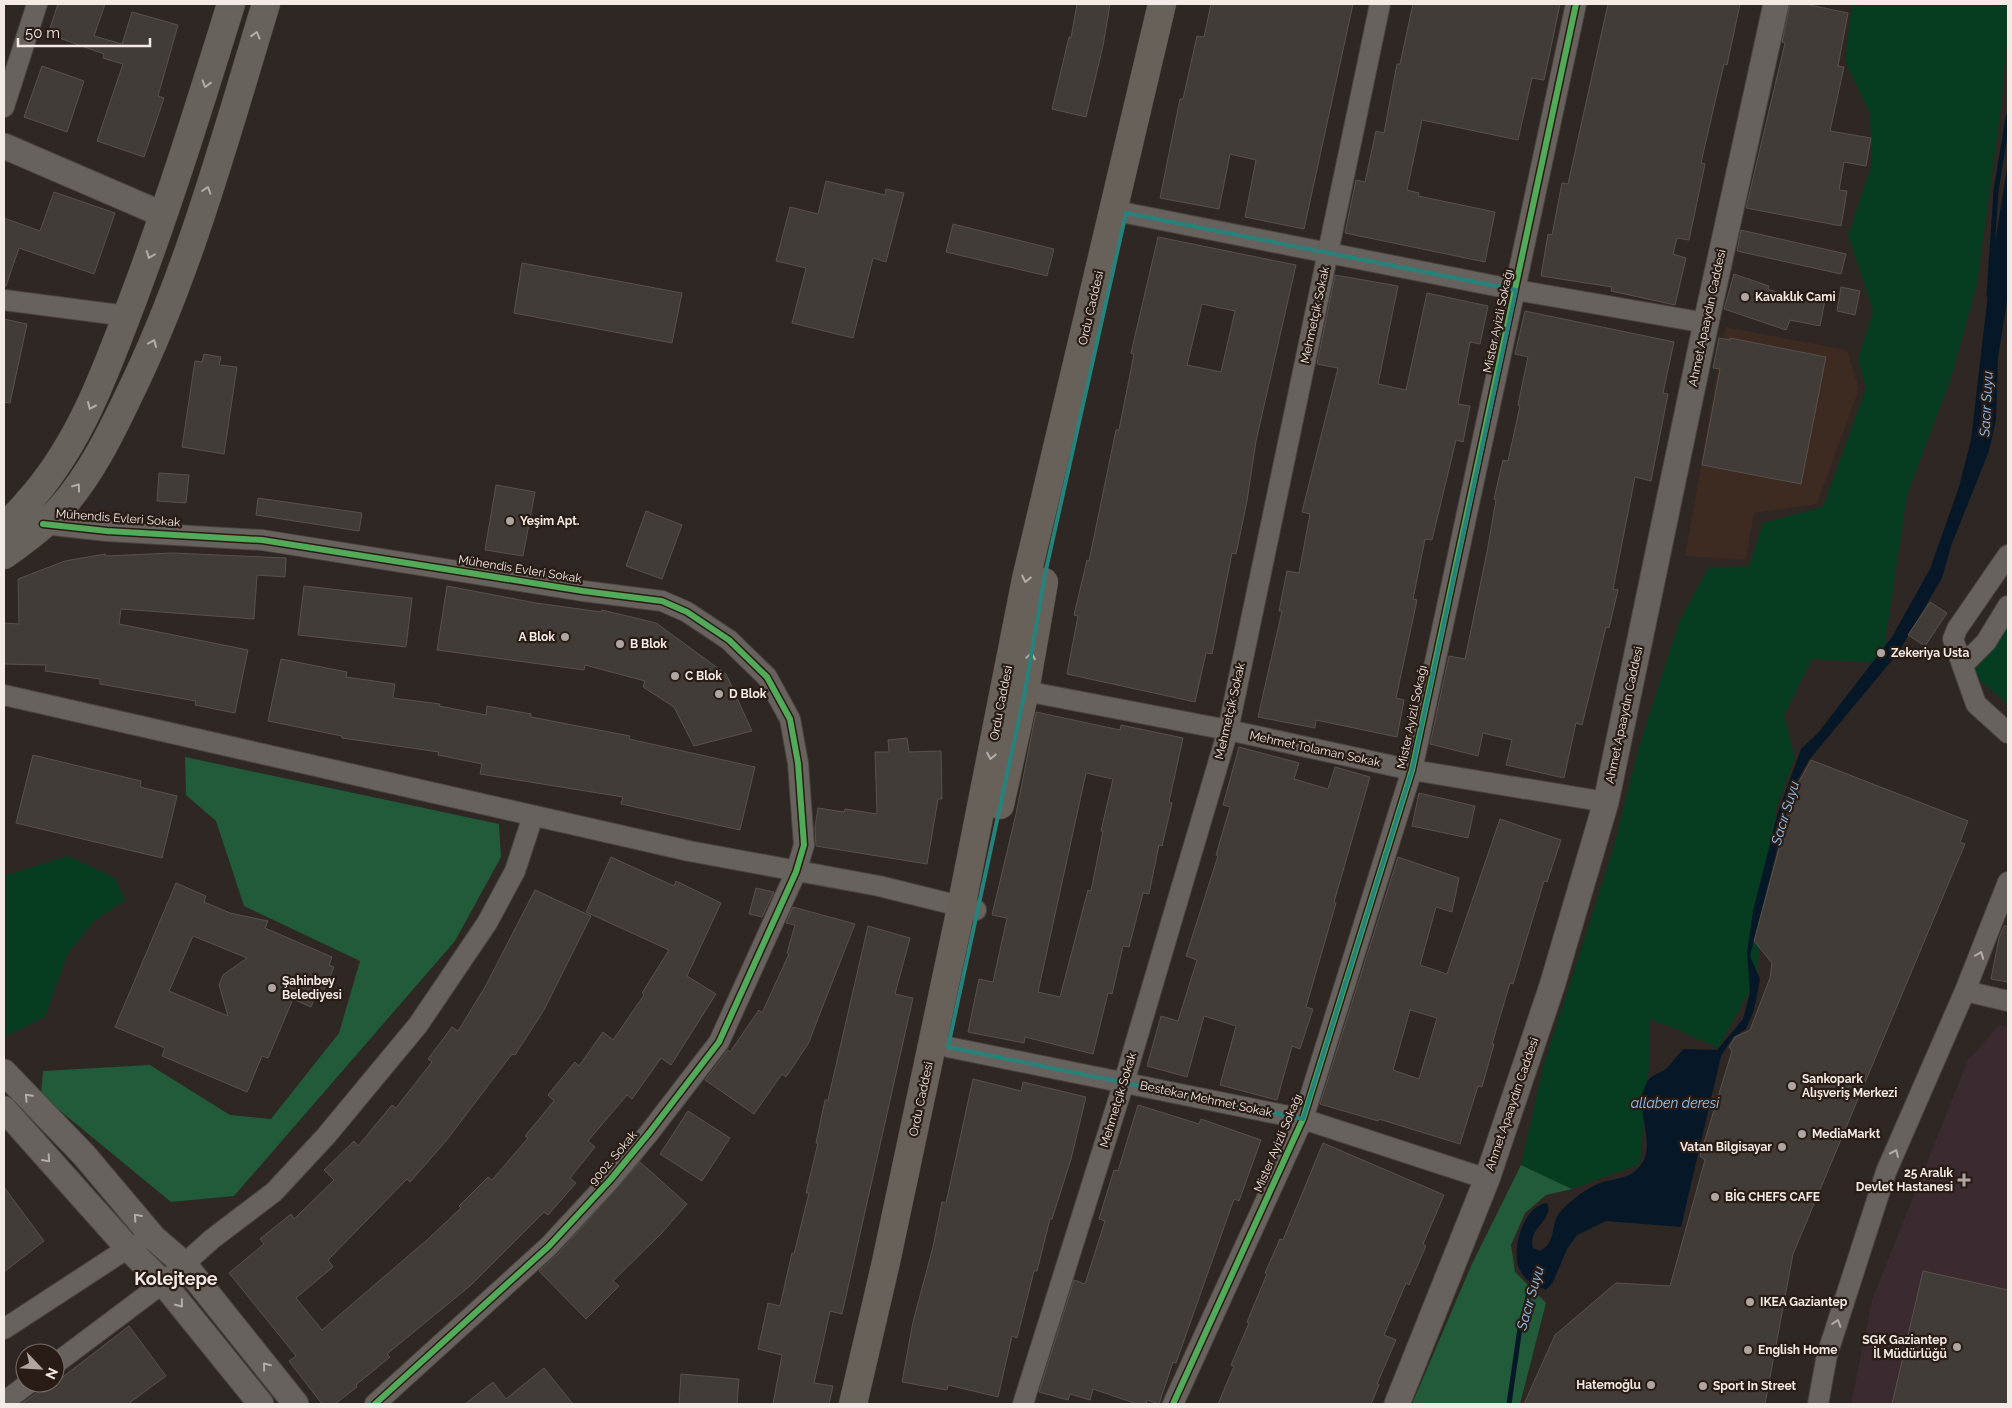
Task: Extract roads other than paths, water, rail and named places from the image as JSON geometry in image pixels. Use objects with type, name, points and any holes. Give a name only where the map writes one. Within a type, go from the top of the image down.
[{"type":"main road","points":[[4,527],[13,520],[56,469],[89,411],[127,316],[164,215],[231,4]]},
{"type":"main road","points":[[4,555],[62,508],[88,472],[116,422],[144,364],[170,302],[226,134],[266,4]]},
{"type":"main road","name":"Ordu Caddesi","points":[[867,1404],[948,1047],[968,909],[1026,579],[1162,4]]},
{"type":"main road","name":"Ordu Caddesi","points":[[853,1404],[968,909],[1026,691],[1045,574],[1174,4]]},
{"type":"street","points":[[4,107],[36,4]]},
{"type":"street","name":"Mehmetçik Sokak","points":[[1023,1404],[1124,1082],[1228,730],[1380,4]]},
{"type":"street","name":"Mister Ayizli Sokağı","points":[[1173,1404],[1303,1119],[1412,770],[1576,4]]},
{"type":"street","name":"Ahmet Apaaydın Caddesi","points":[[1397,1404],[1487,1179],[1552,986],[1606,802],[1706,323],[1776,4]]},
{"type":"street","points":[[4,146],[164,215]]},
{"type":"street","points":[[1126,213],[1516,290],[1706,323]]},
{"type":"street","points":[[4,300],[127,316]]},
{"type":"street","name":"Mühendis Evleri Sokak","points":[[43,524],[107,531],[262,540],[583,591],[662,601],[670,604],[687,612],[728,640],[767,677],[790,719],[798,764],[804,845],[796,872]]},
{"type":"street","points":[[2008,555],[1957,628],[1953,639],[1976,704],[2008,733]]},
{"type":"street","points":[[1963,665],[1986,642],[2008,606]]},
{"type":"street","name":"Mehmet Tolaman Sokak","points":[[1026,691],[1228,730],[1412,770],[1606,802]]},
{"type":"street","points":[[4,695],[533,816],[796,872],[878,886],[968,909]]},
{"type":"street","points":[[65,1356],[163,1283],[212,1239],[274,1192],[326,1136],[418,1025],[487,924],[515,871],[533,816]]},
{"type":"street","name":"9002. Sokak","points":[[375,1404],[549,1246],[611,1179],[649,1133],[719,1042],[796,872]]},
{"type":"street","points":[[1818,1404],[1827,1355],[1886,1172],[1965,992],[2008,882]]},
{"type":"street","points":[[1965,992],[2008,1001]]},
{"type":"street","name":"Bestekar Mehmet Sokak","points":[[948,1047],[1303,1119],[1487,1179]]},
{"type":"street","points":[[4,1072],[84,1155],[154,1238],[184,1264],[296,1404]]},
{"type":"street","points":[[4,1109],[128,1248],[163,1283],[261,1404]]},
{"type":"street","points":[[4,1330],[128,1248],[154,1238]]},
{"type":"street","points":[[4,1402],[16,1393]]},
{"type":"water","name":"allaben deresi","points":[[2008,162],[2008,295],[1998,357],[1996,420],[1989,451],[1951,546],[1942,578],[1898,653],[1809,760],[1792,790],[1750,956],[1760,979],[1754,1010],[1746,1029],[1733,1037],[1721,1056],[1681,1227],[1606,1221],[1577,1235],[1567,1249],[1553,1282],[1546,1290],[1526,1278],[1518,1264],[1518,1243],[1525,1221],[1538,1206],[1547,1203],[1547,1214],[1532,1241],[1533,1248],[1540,1251],[1549,1242],[1558,1215],[1571,1202],[1597,1184],[1623,1177],[1636,1170],[1645,1157],[1647,1147],[1642,1102],[1647,1082],[1653,1076],[1666,1069],[1684,1049],[1717,1050],[1743,1019],[1750,992],[1747,953],[1753,911],[1778,812],[1801,749],[1818,733],[1892,637],[1930,569],[1959,487],[1971,440],[1991,268]]},
{"type":"waterway","name":"Sacır Suyu","points":[[1989,295],[1996,191],[2008,117]]},
{"type":"waterway","name":"Sacır Suyu","points":[[1509,1404],[1520,1328],[1533,1278]]},
{"type":"place","name":"Kavaklık Cami","points":[[1745,297]]},
{"type":"place","name":"Yeşim Apt.","points":[[510,521]]},
{"type":"place","name":"A Blok","points":[[565,637]]},
{"type":"place","name":"B Blok","points":[[620,644]]},
{"type":"place","name":"Zekeriya Usta","points":[[1881,653]]},
{"type":"place","name":"C Blok","points":[[675,676]]},
{"type":"place","name":"D Blok","points":[[719,694]]},
{"type":"place","name":"Şahinbey Belediyesi","points":[[272,988]]},
{"type":"place","name":"Sankopark Alışveriş Merkezi","points":[[1792,1086]]},
{"type":"place","name":"MediaMarkt","points":[[1802,1134]]},
{"type":"place","name":"Vatan Bilgisayar","points":[[1782,1147]]},
{"type":"place","name":"25 Aralık Devlet Hastanesi","points":[[1964,1180]]},
{"type":"place","name":"BİG CHEFS CAFE","points":[[1715,1197]]},
{"type":"place","name":"IKEA Gaziantep","points":[[1750,1302]]},
{"type":"place","name":"SGK Gaziantep İl Müdürlüğü","points":[[1957,1347]]},
{"type":"place","name":"English Home","points":[[1748,1350]]},
{"type":"place","name":"Hatemoğlu","points":[[1651,1385]]},
{"type":"place","name":"Sport In Street","points":[[1703,1386]]},
{"type":"district","name":"Kolejtepe","points":[[176,1278]]}]
